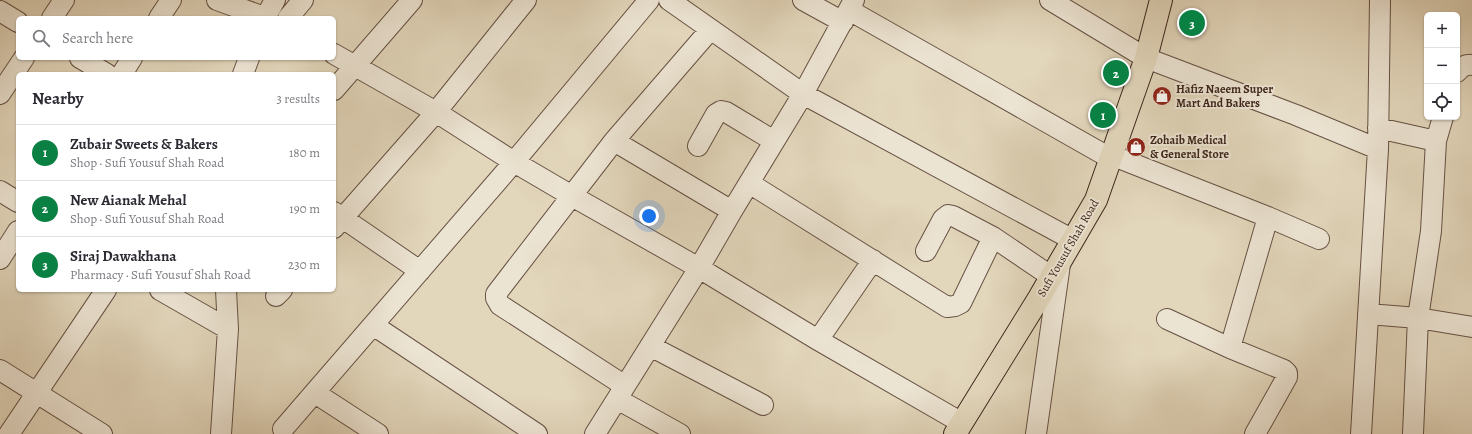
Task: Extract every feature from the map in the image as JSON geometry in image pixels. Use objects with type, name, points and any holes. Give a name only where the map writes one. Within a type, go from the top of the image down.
[{"type":"main road","name":"Sufi Yousuf Shah Road","points":[[958,428],[1056,270],[1096,200],[1146,58],[1161,0]]},
{"type":"street","points":[[53,16],[64,0]]},
{"type":"street","points":[[160,16],[171,0]]},
{"type":"street","points":[[217,0],[261,16]]},
{"type":"street","points":[[267,16],[275,0]]},
{"type":"street","points":[[290,16],[303,0]]},
{"type":"street","points":[[336,88],[412,0]]},
{"type":"street","points":[[420,271],[337,219],[436,112],[526,0]]},
{"type":"street","points":[[283,429],[514,162],[650,0]]},
{"type":"street","points":[[669,0],[803,94],[1073,240]]},
{"type":"street","points":[[803,0],[849,11],[1111,156],[1268,217],[1319,239]]},
{"type":"street","points":[[1050,0],[1146,58],[1296,115],[1378,149]]},
{"type":"street","points":[[1361,434],[1378,149],[1380,0]]},
{"type":"street","points":[[0,11],[16,21]]},
{"type":"street","points":[[595,434],[699,268],[803,94],[849,11]]},
{"type":"street","points":[[680,434],[500,305],[496,298],[496,294],[614,141],[710,30]]},
{"type":"street","points":[[336,55],[436,112],[514,162],[699,268],[818,340],[958,428]]},
{"type":"street","points":[[0,94],[23,60]]},
{"type":"street","points":[[83,60],[104,72]]},
{"type":"street","points":[[123,72],[131,60]]},
{"type":"street","points":[[244,72],[248,60]]},
{"type":"street","points":[[1460,68],[1472,65]]},
{"type":"street","points":[[698,146],[716,114],[721,111],[726,112],[774,141]]},
{"type":"street","points":[[1413,434],[1418,318],[1431,231],[1436,141],[1442,120]]},
{"type":"street","points":[[1378,128],[1436,141]]},
{"type":"street","points":[[614,141],[732,211]]},
{"type":"street","points":[[749,183],[947,307],[955,306],[961,303],[993,237]]},
{"type":"street","points":[[0,191],[16,201]]},
{"type":"street","points":[[926,251],[943,219],[948,215],[953,216],[1056,270],[1036,434]]},
{"type":"street","points":[[1230,348],[1268,217]]},
{"type":"street","points":[[0,259],[16,234]]},
{"type":"street","points":[[818,340],[874,260]]},
{"type":"street","points":[[9,434],[105,292]]},
{"type":"street","points":[[163,292],[228,329]]},
{"type":"street","points":[[222,434],[228,329],[226,292]]},
{"type":"street","points":[[1368,314],[1418,318],[1472,327]]},
{"type":"street","points":[[1168,319],[1230,348],[1284,370],[1287,373],[1287,377],[1255,434]]},
{"type":"street","points":[[373,325],[538,434]]},
{"type":"street","points":[[650,346],[763,405]]},
{"type":"street","points":[[0,370],[102,434]]},
{"type":"street","points":[[315,392],[378,434]]},
{"type":"place","name":"Siraj Dawakhana","points":[[1192,23]]},
{"type":"place","name":"New Aianak Mehal","points":[[1116,73]]},
{"type":"place","name":"Hafiz Naeem Super Mart And Bakers","points":[[1162,96]]},
{"type":"place","name":"Zubair Sweets & Bakers","points":[[1103,115]]},
{"type":"place","name":"Zohaib Medical & General Store","points":[[1136,147]]}]
